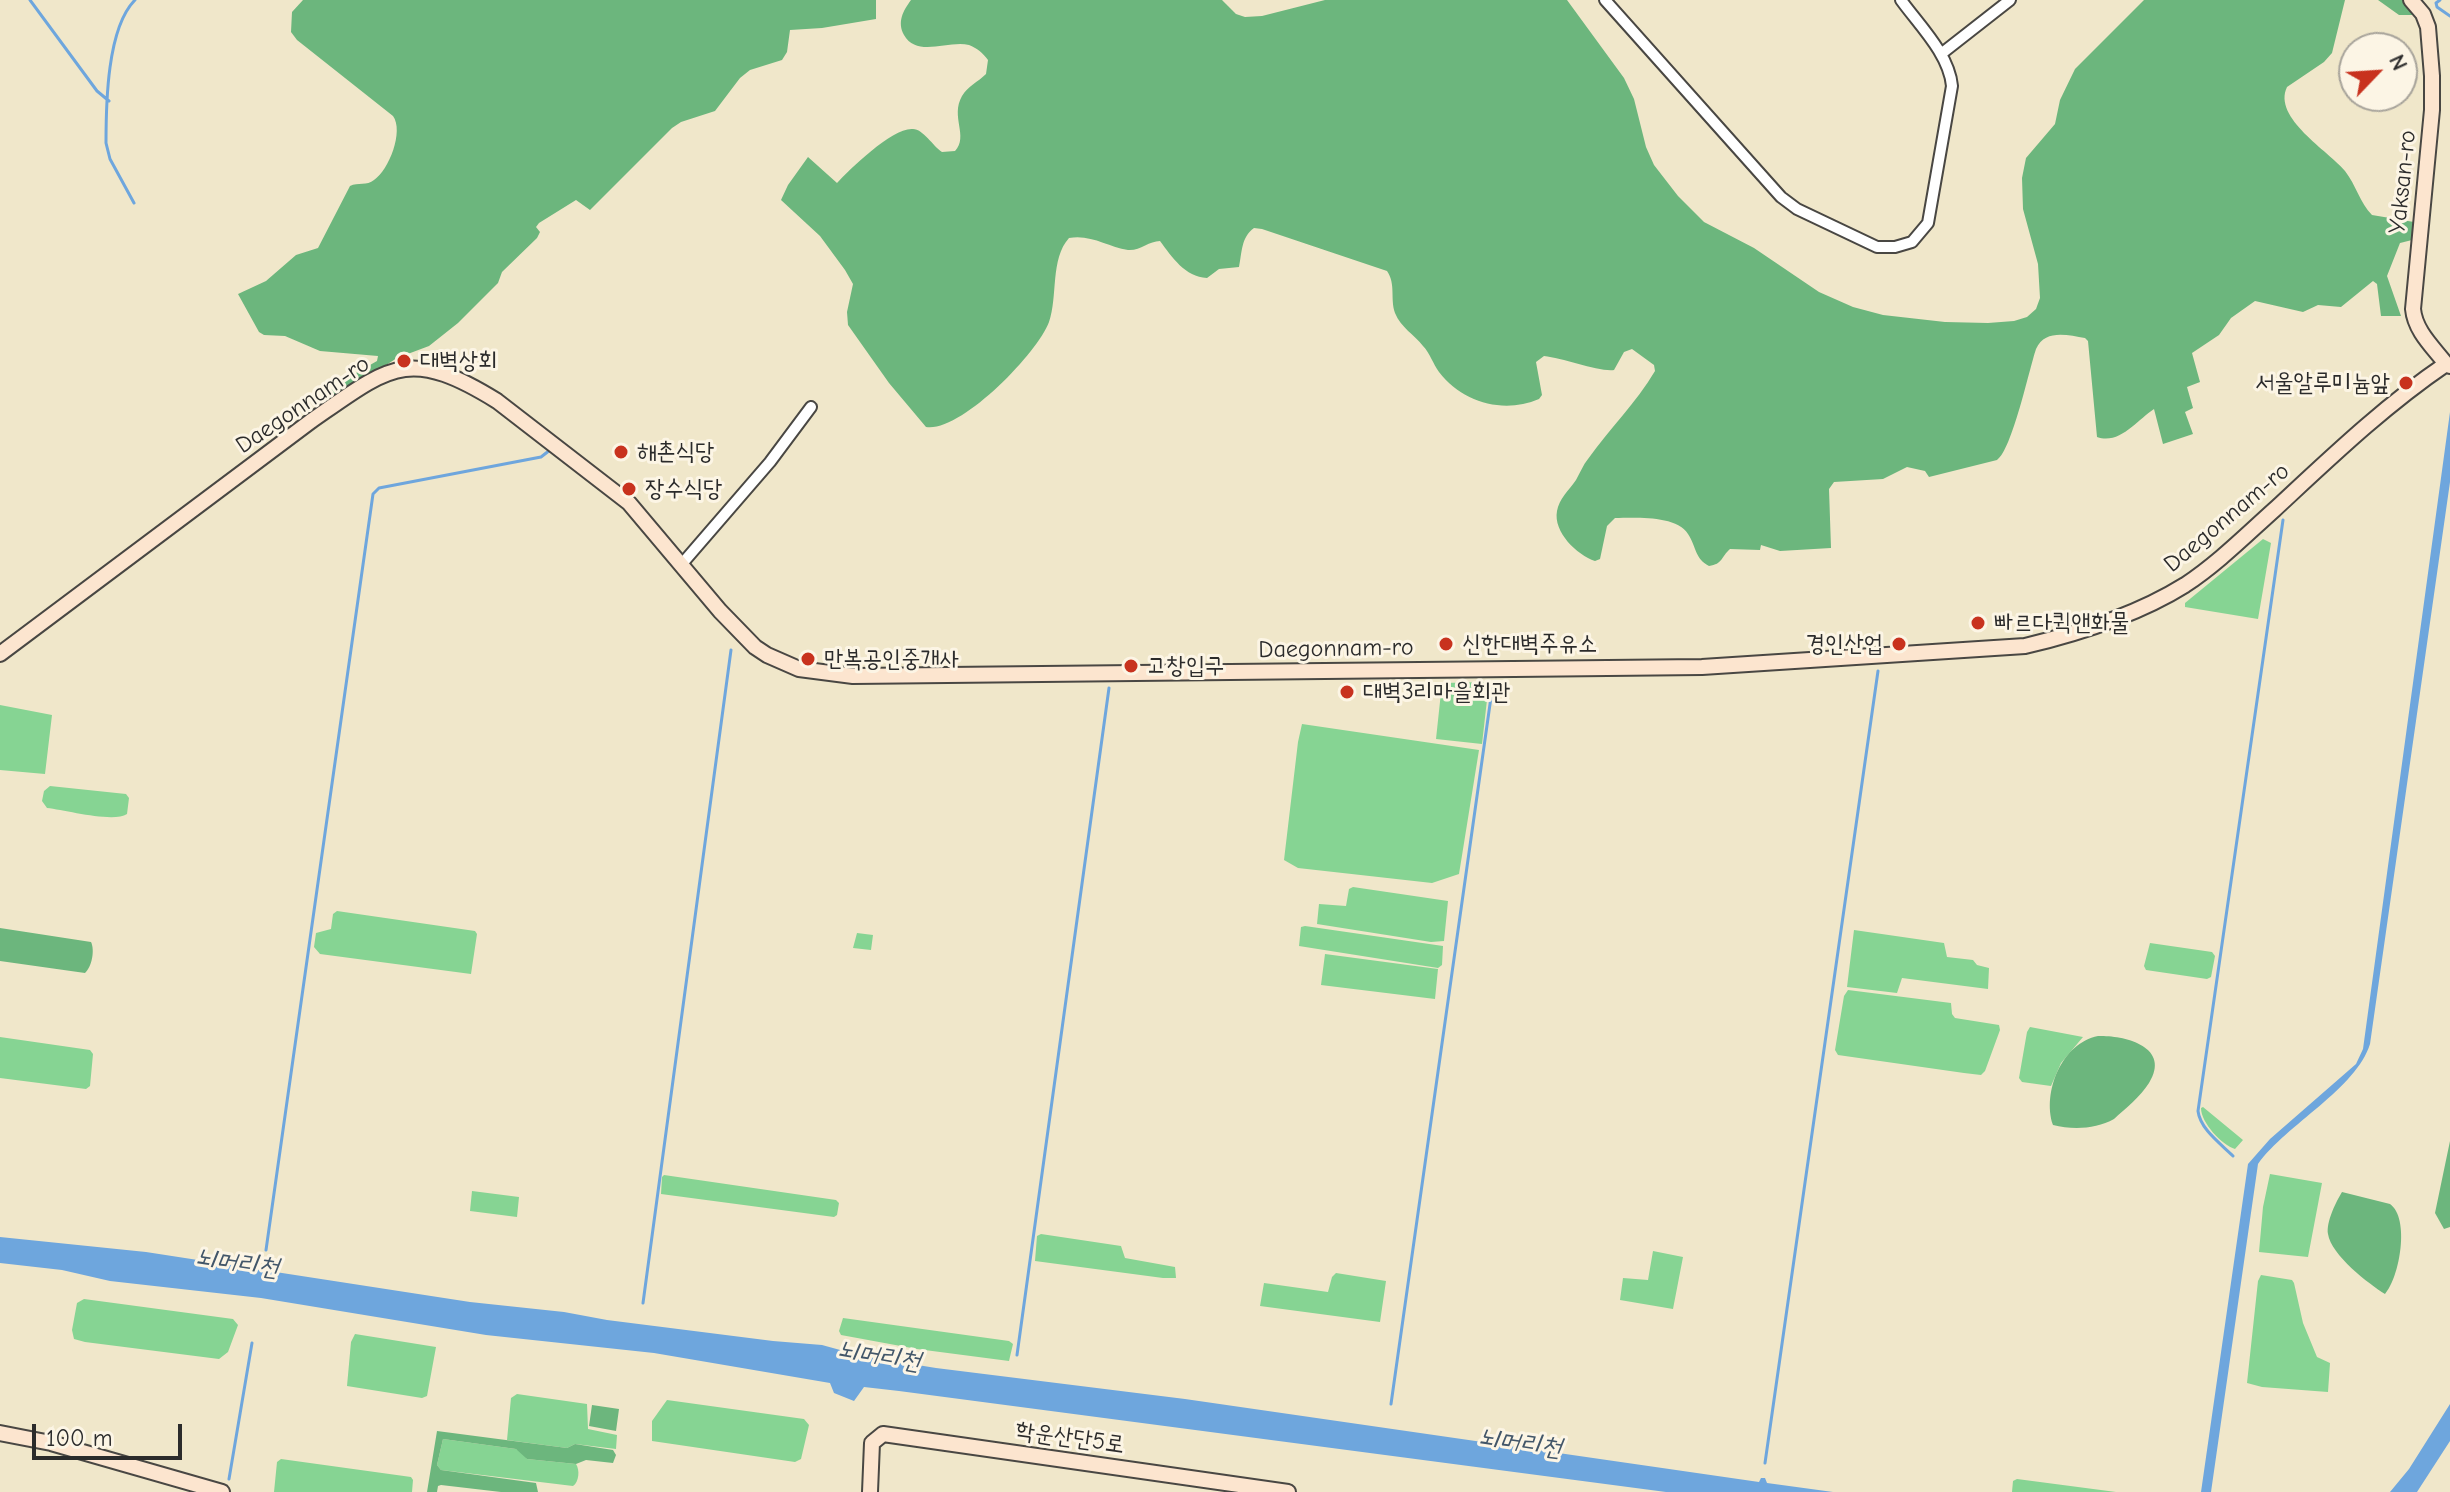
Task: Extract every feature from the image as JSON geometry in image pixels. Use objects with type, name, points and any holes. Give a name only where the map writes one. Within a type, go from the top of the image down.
[{"type":"street","points":[[1605,0],[1781,197],[1797,209],[1877,247],[1895,247],[1912,242],[1928,223],[1952,86],[1951,75],[1941,54],[1901,0]]},
{"type":"street","points":[[1941,54],[2010,0]]},
{"type":"street","name":"Yaksan-ro","points":[[2411,0],[2423,14],[2428,27],[2432,76],[2432,110],[2413,309],[2421,332],[2448,365]]},
{"type":"street","name":"Daegonnam-ro","points":[[0,654],[362,385],[406,368],[435,370],[455,376],[497,401],[629,503],[726,618],[755,647],[799,669],[834,675],[1702,667],[2007,648],[2046,641],[2085,630],[2149,604],[2185,585],[2242,539],[2392,404],[2448,365]]},
{"type":"street","points":[[681,565],[770,462],[811,407]]},
{"type":"street","points":[[0,1433],[51,1443],[222,1492]]},
{"type":"street","name":"학운산단5로","points":[[870,1492],[872,1443],[883,1434],[1244,1489],[1288,1492]]},
{"type":"green space","points":[[303,0],[876,0],[876,19],[790,30],[787,52],[782,60],[750,70],[740,78],[715,111],[672,128],[590,210],[576,200],[539,223],[536,227],[540,232],[537,238],[502,272],[498,283],[458,323],[429,346],[397,358],[324,405],[321,402],[335,385],[377,361],[378,356],[320,351],[285,336],[264,335],[259,332],[238,294],[266,281],[296,255],[318,248],[350,186],[371,182],[385,168],[397,131],[393,116],[291,32],[292,12]]},
{"type":"green space","points":[[911,0],[1222,0],[1236,14],[1245,17],[1262,16],[1325,0],[1567,0],[1624,78],[1634,99],[1646,147],[1654,165],[1678,196],[1704,222],[1754,248],[1819,292],[1853,307],[1883,315],[1988,323],[2027,317],[2036,309],[2040,298],[2038,264],[2023,209],[2022,178],[2026,158],[2055,124],[2060,100],[2075,69],[2144,0],[2345,0],[2332,53],[2287,87],[2285,99],[2287,110],[2295,122],[2345,171],[2372,215],[2414,222],[2412,240],[2400,243],[2387,276],[2401,316],[2381,316],[2377,284],[2373,281],[2341,307],[2318,305],[2303,312],[2255,301],[2231,318],[2219,335],[2192,353],[2200,382],[2187,387],[2193,408],[2185,412],[2193,434],[2163,444],[2154,409],[2121,435],[2105,439],[2097,437],[2088,341],[2057,335],[2045,338],[2036,349],[2014,426],[1997,460],[1929,477],[1925,471],[1907,467],[1883,479],[1834,482],[1829,489],[1831,548],[1780,551],[1761,545],[1760,550],[1730,549],[1719,562],[1709,566],[1701,560],[1688,534],[1674,523],[1644,518],[1615,518],[1607,526],[1600,559],[1595,561],[1574,548],[1559,527],[1557,511],[1562,499],[1586,461],[1648,383],[1655,371],[1654,365],[1632,349],[1624,352],[1614,370],[1544,356],[1536,362],[1542,395],[1539,399],[1512,405],[1485,403],[1449,383],[1425,349],[1401,323],[1395,313],[1387,271],[1262,229],[1254,228],[1247,236],[1239,267],[1219,269],[1207,278],[1186,270],[1160,241],[1128,250],[1092,239],[1069,238],[1059,256],[1049,322],[1030,353],[977,405],[941,426],[926,427],[889,383],[848,325],[847,312],[853,284],[845,270],[820,236],[781,200],[808,157],[837,183],[872,150],[905,130],[920,132],[942,152],[955,151],[959,145],[959,104],[967,89],[986,74],[988,60],[969,45],[925,47],[910,42],[904,35],[901,21]]},
{"type":"green space","points":[[2378,0],[2403,0],[2413,15],[2399,15]]},
{"type":"green space","points":[[2263,539],[2271,543],[2258,619],[2185,607],[2185,603]]},
{"type":"green space","points":[[1489,682],[1482,744],[1436,739],[1442,683]]},
{"type":"green space","points":[[0,705],[52,715],[45,774],[0,770]]},
{"type":"green space","points":[[1302,724],[1479,750],[1459,874],[1432,883],[1298,868],[1284,860]]},
{"type":"green space","points":[[50,786],[126,794],[129,798],[127,814],[101,817],[47,808],[42,801],[44,791]]},
{"type":"green space","points":[[1353,887],[1448,901],[1444,941],[1431,942],[1317,924],[1319,904],[1346,906],[1349,889]]},
{"type":"green space","points":[[337,911],[475,931],[471,974],[320,954],[314,947],[316,933],[331,929],[333,914]]},
{"type":"green space","points":[[1301,927],[1443,946],[1442,965],[1438,968],[1299,946]]},
{"type":"green space","points":[[0,928],[91,942],[93,954],[89,967],[85,973],[0,961]]},
{"type":"green space","points":[[1854,930],[1944,943],[1947,957],[1973,960],[1977,965],[1989,968],[1988,989],[1902,978],[1897,993],[1847,987]]},
{"type":"green space","points":[[857,933],[873,935],[871,950],[853,948]]},
{"type":"green space","points":[[2150,943],[2212,952],[2215,956],[2211,977],[2207,979],[2146,970],[2144,966]]},
{"type":"green space","points":[[1325,954],[1438,969],[1435,999],[1321,985]]},
{"type":"green space","points":[[1848,990],[1951,1003],[1955,1018],[1999,1025],[2000,1030],[1985,1071],[1981,1075],[1838,1055],[1835,1050],[1844,996]]},
{"type":"green space","points":[[2030,1027],[2083,1037],[2061,1063],[2051,1086],[2022,1082],[2019,1078]]},
{"type":"green space","points":[[2098,1036],[2131,1041],[2150,1052],[2154,1070],[2149,1083],[2114,1119],[2084,1128],[2053,1125],[2050,1098],[2058,1071],[2074,1048]]},
{"type":"green space","points":[[0,1037],[90,1050],[93,1054],[90,1086],[86,1089],[0,1078]]},
{"type":"green space","points":[[2203,1107],[2243,1140],[2235,1149],[2208,1127],[2202,1114]]},
{"type":"green space","points":[[2450,1141],[2450,1227],[2444,1229],[2435,1213]]},
{"type":"green space","points":[[2270,1174],[2322,1183],[2308,1257],[2259,1252]]},
{"type":"green space","points":[[664,1175],[836,1200],[839,1203],[837,1215],[661,1194]]},
{"type":"green space","points":[[472,1191],[519,1197],[517,1217],[470,1211]]},
{"type":"green space","points":[[2342,1192],[2390,1204],[2396,1211],[2400,1222],[2401,1248],[2395,1275],[2385,1294],[2352,1268],[2331,1242],[2328,1224]]},
{"type":"green space","points":[[1041,1234],[1121,1246],[1125,1258],[1175,1267],[1176,1278],[1035,1261],[1037,1236]]},
{"type":"green space","points":[[1653,1251],[1683,1257],[1673,1309],[1620,1300],[1623,1278],[1648,1280]]},
{"type":"green space","points":[[1336,1273],[1386,1281],[1380,1322],[1260,1306],[1264,1283],[1328,1292]]},
{"type":"green space","points":[[2261,1275],[2292,1280],[2294,1283],[2303,1323],[2317,1357],[2330,1363],[2328,1392],[2247,1383]]},
{"type":"green space","points":[[84,1299],[233,1319],[238,1325],[228,1352],[219,1359],[85,1342],[74,1339],[72,1330],[77,1303]]},
{"type":"green space","points":[[843,1318],[1013,1344],[1009,1361],[917,1349],[841,1335],[839,1331]]},
{"type":"green space","points":[[355,1334],[436,1347],[427,1396],[422,1398],[347,1386],[351,1342]]},
{"type":"green space","points":[[517,1394],[587,1404],[588,1429],[617,1435],[616,1449],[575,1444],[567,1448],[507,1440],[511,1398]]},
{"type":"green space","points":[[667,1400],[804,1419],[809,1425],[801,1459],[795,1462],[652,1441],[652,1421]]},
{"type":"green space","points":[[592,1405],[619,1409],[616,1431],[589,1426]]},
{"type":"green space","points":[[437,1431],[567,1448],[575,1444],[613,1450],[616,1455],[613,1463],[586,1460],[576,1464],[527,1459],[516,1449],[443,1439],[437,1465],[441,1470],[536,1483],[538,1492],[501,1492],[441,1485],[437,1492],[427,1492]]},
{"type":"green space","points":[[443,1439],[516,1449],[527,1459],[576,1464],[578,1479],[573,1486],[441,1470],[437,1465]]},
{"type":"green space","points":[[281,1459],[411,1477],[412,1492],[274,1492],[277,1462]]},
{"type":"green space","points":[[2017,1479],[2116,1492],[2012,1492],[2013,1481]]},
{"type":"water","points":[[2450,412],[2450,482],[2370,1044],[2351,1076],[2258,1164],[2211,1492],[2201,1492],[2248,1164],[2270,1139],[2356,1064],[2363,1049]]},
{"type":"water","points":[[0,1237],[146,1252],[470,1302],[822,1345],[862,1356],[936,1368],[1185,1399],[1759,1482],[1765,1478],[1767,1483],[1833,1492],[1666,1492],[864,1387],[854,1401],[834,1393],[830,1383],[654,1353],[486,1335],[261,1298],[110,1281],[62,1270],[0,1263]]},
{"type":"water","points":[[2450,1404],[2450,1441],[2417,1492],[2390,1492],[2409,1469]]},
{"type":"waterway","points":[[30,0],[97,91],[109,101]]},
{"type":"waterway","points":[[134,203],[110,159],[106,143],[108,88],[114,47],[126,13],[135,0]]},
{"type":"waterway","points":[[2440,0],[2436,3],[2437,7],[2450,16]]},
{"type":"waterway","name":"뇌머리천","points":[[266,1250],[373,494],[379,488],[541,457],[550,450]]},
{"type":"waterway","points":[[2233,1156],[2207,1130],[2198,1111],[2283,520]]},
{"type":"waterway","points":[[643,1303],[731,650]]},
{"type":"waterway","points":[[1765,1463],[1878,671]]},
{"type":"waterway","points":[[1391,1404],[1493,683]]},
{"type":"waterway","points":[[1017,1355],[1109,688]]},
{"type":"waterway","name":"뇌머리천","points":[[263,1272],[265,1260]]},
{"type":"waterway","points":[[229,1479],[252,1343]]},
{"type":"place","name":"대벽상회","points":[[404,361]]},
{"type":"place","name":"서울알루미늄앞","points":[[2406,383]]},
{"type":"place","name":"해촌식당","points":[[621,452]]},
{"type":"place","name":"장수식당","points":[[629,489]]},
{"type":"place","name":"빠르다퀵앤화물","points":[[1978,623]]},
{"type":"place","name":"신한대벽주유소","points":[[1446,644]]},
{"type":"place","name":"경인산업","points":[[1899,644]]},
{"type":"place","name":"만복공인중개사","points":[[808,659]]},
{"type":"place","name":"고창입구","points":[[1131,666]]},
{"type":"place","name":"대벽3리마을회관","points":[[1347,692]]}]
